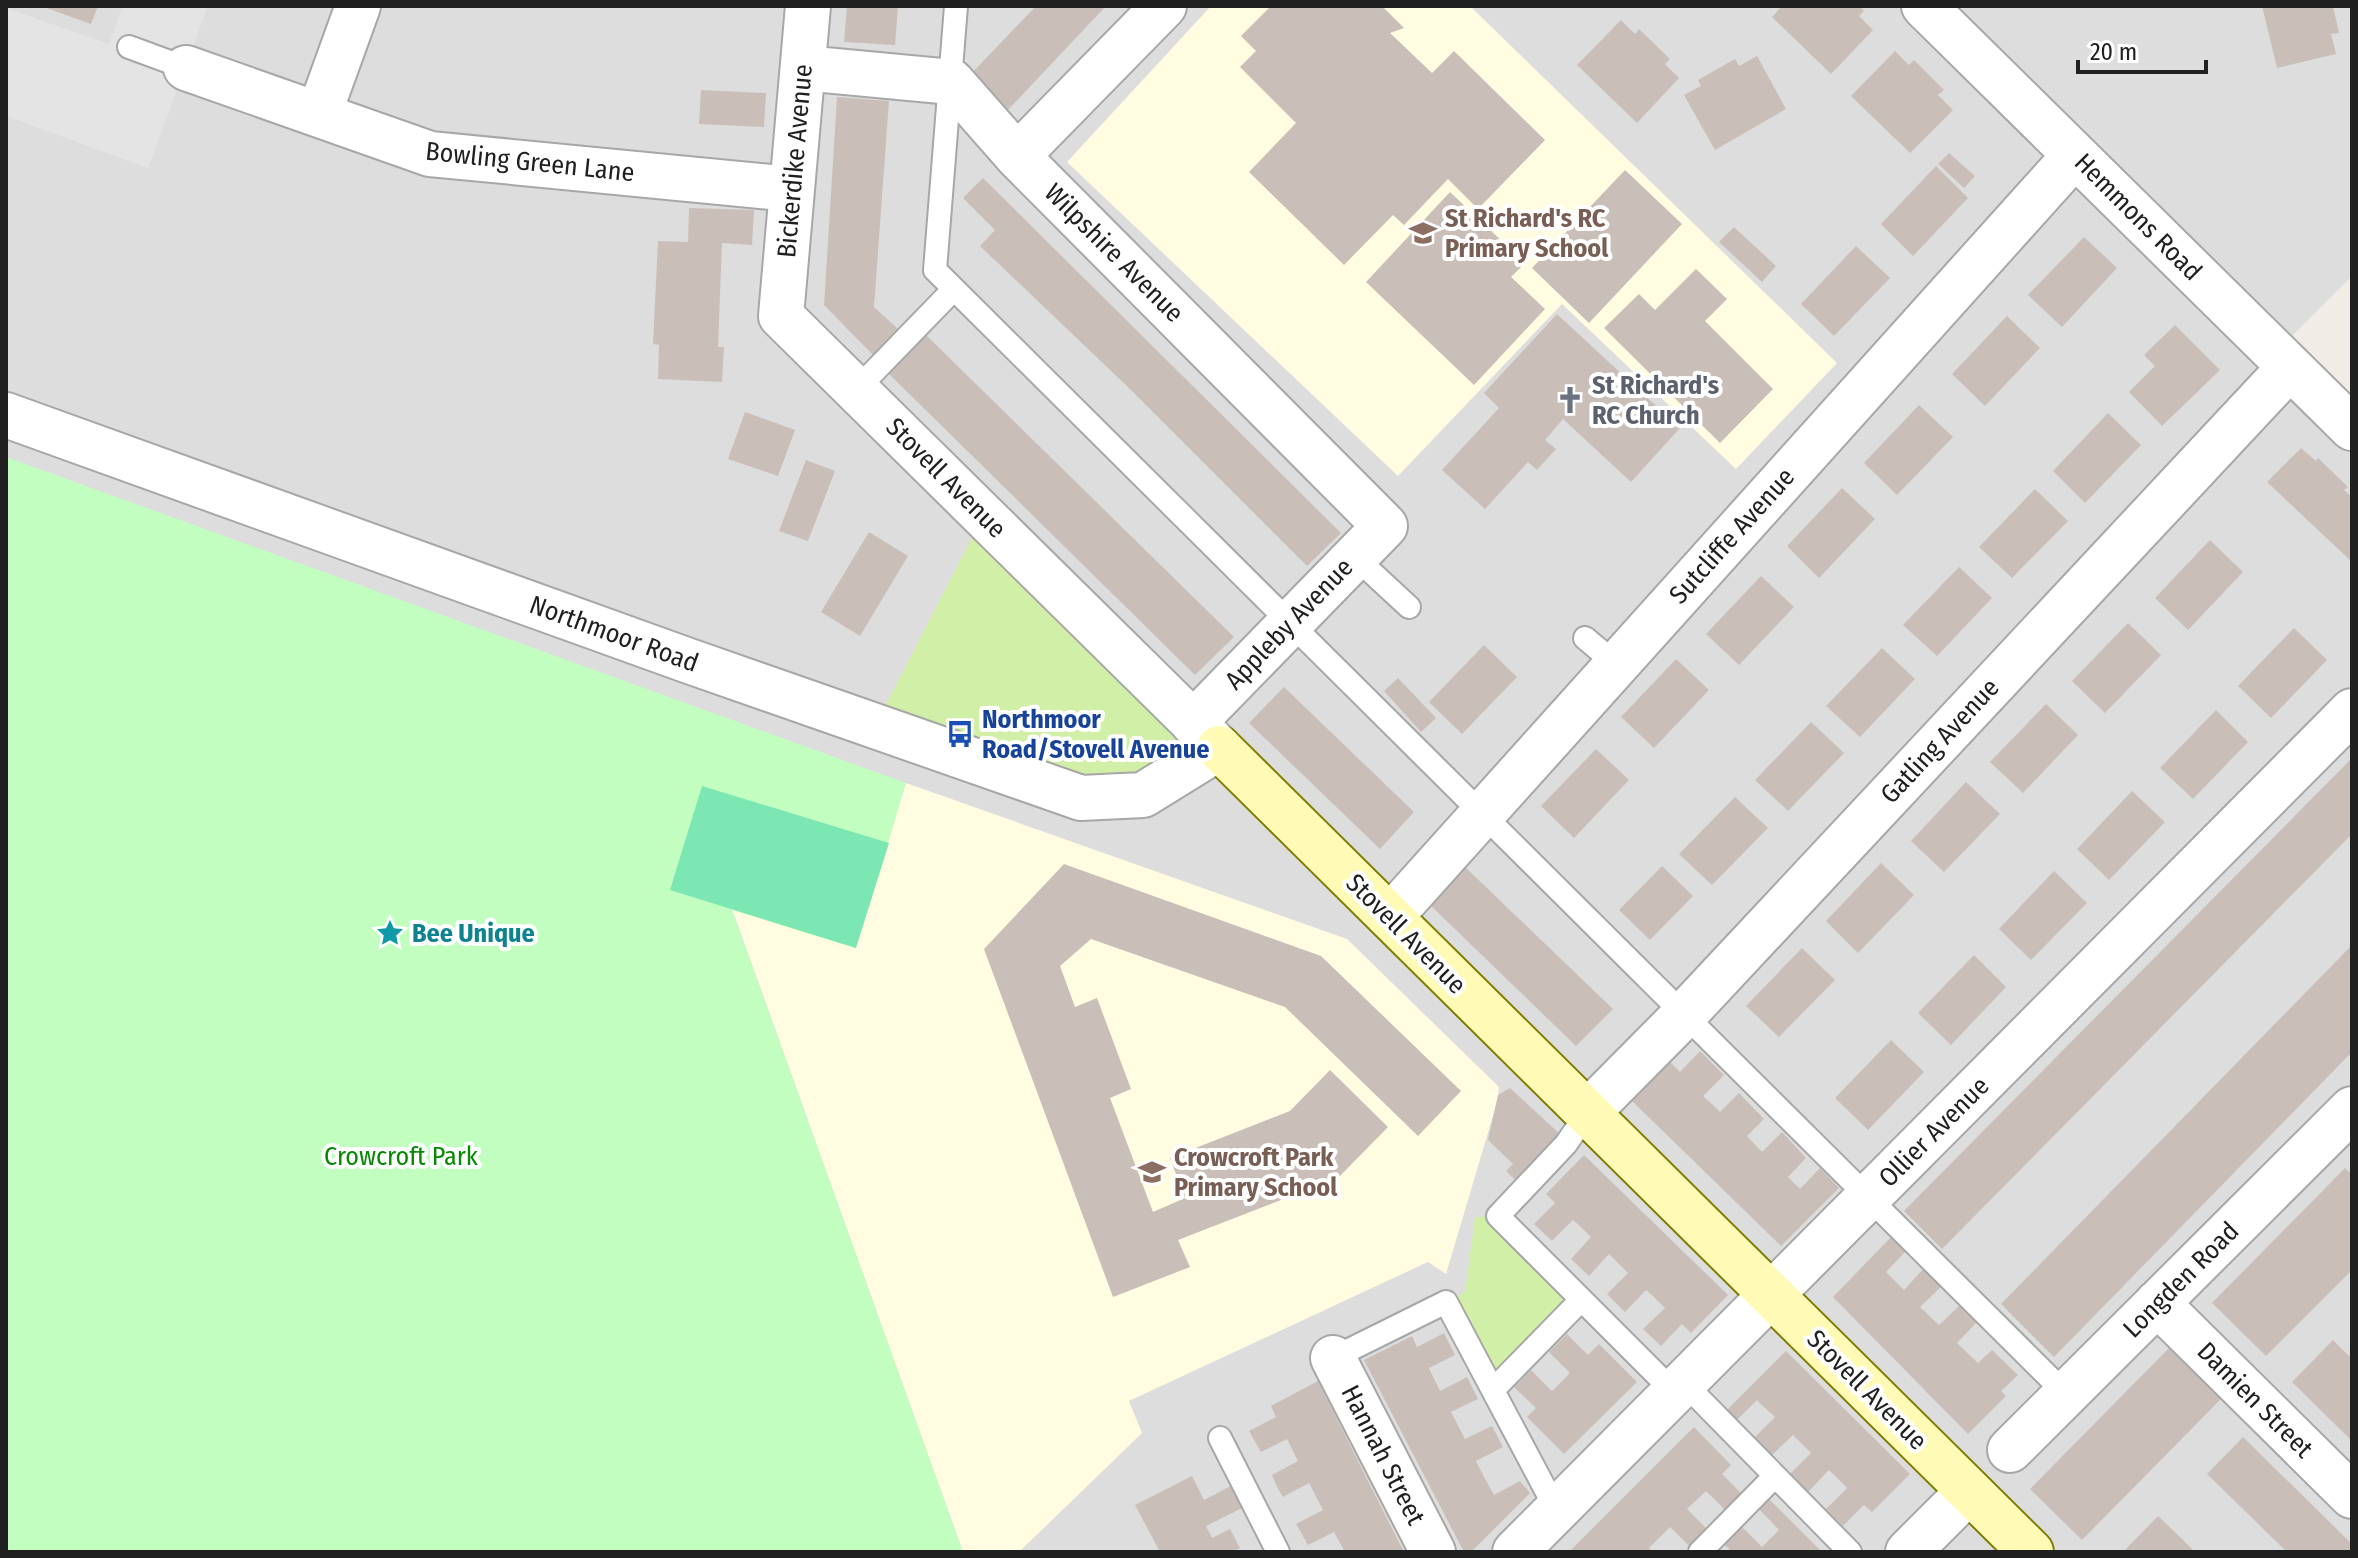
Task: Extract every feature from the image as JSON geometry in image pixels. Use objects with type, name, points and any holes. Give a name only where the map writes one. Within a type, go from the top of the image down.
[{"type":"street","points":[[319,114],[358,6]]},
{"type":"street","name":"Bickerdike Avenue","points":[[781,316],[808,6]]},
{"type":"street","points":[[1017,156],[1164,6]]},
{"type":"street","name":"Hemmons Road","points":[[1924,6],[2352,428]]},
{"type":"street","name":"Bowling Green Lane","points":[[186,68],[430,154],[792,189]]},
{"type":"street","points":[[803,68],[952,82]]},
{"type":"street","name":"Wilpshire Avenue","points":[[952,82],[1017,156],[1385,526]]},
{"type":"street","name":"Sutcliffe Avenue","points":[[1390,917],[1482,814],[1601,652],[2075,155]]},
{"type":"street","name":"Stovell Avenue","points":[[781,316],[2031,1552]]},
{"type":"street","name":"Gatling Avenue","points":[[1588,1112],[1685,1014],[2290,367]]},
{"type":"street","name":"Northmoor Road","points":[[6,415],[689,661],[1081,798],[1143,795],[1206,736]]},
{"type":"street","name":"Appleby Avenue","points":[[1206,736],[1290,623],[1385,526]]},
{"type":"street","name":"Ollier Avenue","points":[[1515,1552],[2352,711]]},
{"type":"street","name":"Longden Road","points":[[2010,1450],[2157,1303],[2348,1121]]},
{"type":"street","name":"Damien Street","points":[[2157,1303],[2352,1496]]},
{"type":"street","name":"Hannah Street","points":[[1333,1358],[1433,1552]]},
{"type":"street","points":[[1908,1552],[1969,1491]]},
{"type":"lane","points":[[973,6],[955,16],[935,270],[2066,1394]]},
{"type":"lane","points":[[129,47],[186,68]]},
{"type":"lane","points":[[856,390],[954,289]]},
{"type":"lane","points":[[1354,556],[1409,607]]},
{"type":"lane","points":[[1588,1112],[1566,1144],[1498,1216],[1581,1300],[1775,1476],[1850,1552]]},
{"type":"lane","points":[[1493,1390],[1581,1300]]},
{"type":"lane","points":[[1333,1358],[1446,1302],[1557,1511]]},
{"type":"lane","points":[[1220,1438],[1278,1552]]},
{"type":"lane","points":[[1700,1552],[1775,1476]]},
{"type":"shaded area","points":[[6,6],[2352,6],[2352,276],[2271,357],[2352,438],[2352,1552],[6,1552]]},
{"type":"shaded area","points":[[123,6],[208,6],[148,168],[6,116],[6,8],[109,44]]},
{"type":"shaded area","name":"St Richard's RC Primary School","points":[[1211,6],[1470,6],[1837,363],[1736,469],[1562,304],[1398,476],[1067,162]]},
{"type":"shaded area","name":"Crowcroft Park Primary School","points":[[906,783],[1347,939],[1499,1087],[1446,1274],[1428,1262],[1129,1401],[1142,1433],[1019,1552],[963,1552],[732,909],[856,947]]},
{"type":"green space","name":"Crowcroft Park","points":[[6,457],[906,783],[856,948],[732,910],[963,1552],[6,1552]]},
{"type":"green space","points":[[983,516],[1219,748],[1143,795],[875,726]]},
{"type":"green space","points":[[702,786],[889,843],[856,948],[670,890]]},
{"type":"green space","points":[[1498,1216],[1581,1300],[1493,1390],[1446,1302],[1465,1292],[1475,1217]]},
{"type":"building","points":[[41,6],[98,6],[91,24]]},
{"type":"building","points":[[847,6],[898,6],[895,45],[844,42]]},
{"type":"building","points":[[1036,6],[1106,6],[1006,112],[969,76]]},
{"type":"building","points":[[1271,6],[1382,6],[1404,28],[1390,33],[1432,73],[1454,51],[1545,140],[1478,209],[1448,179],[1404,225],[1393,215],[1344,265],[1249,172],[1296,123],[1240,67],[1256,51],[1241,36]]},
{"type":"building","points":[[1782,6],[1860,6],[1864,11],[1859,16],[1873,30],[1831,74],[1772,17]]},
{"type":"building","points":[[2262,6],[2333,6],[2339,33],[2331,34],[2336,54],[2277,68]]},
{"type":"building","points":[[1621,20],[1635,34],[1639,29],[1670,59],[1665,64],[1679,78],[1637,123],[1577,65]]},
{"type":"building","points":[[1895,51],[1909,65],[1914,60],[1944,90],[1938,95],[1953,110],[1910,153],[1851,96]]},
{"type":"building","points":[[1757,56],[1786,109],[1715,150],[1684,95],[1701,86],[1698,80],[1735,59],[1739,66]]},
{"type":"building","points":[[701,90],[766,93],[764,127],[699,124]]},
{"type":"building","points":[[837,97],[889,101],[874,307],[898,329],[873,355],[824,305]]},
{"type":"building","points":[[1949,153],[1975,176],[1964,188],[1938,164]]},
{"type":"building","points":[[1936,166],[1968,198],[1913,256],[1881,224]]},
{"type":"building","points":[[1625,170],[1682,224],[1589,323],[1532,268]]},
{"type":"building","points":[[983,178],[1341,533],[1307,566],[1129,388],[980,246],[995,230],[963,198]]},
{"type":"building","points":[[1450,192],[1525,263],[1511,277],[1545,309],[1474,385],[1366,282]]},
{"type":"building","points":[[689,208],[754,210],[752,245],[722,243],[718,347],[724,347],[722,382],[658,379],[659,345],[653,344],[658,241],[688,242]]},
{"type":"building","points":[[1734,227],[1776,266],[1762,282],[1719,242]]},
{"type":"building","points":[[2084,237],[2117,268],[2062,327],[2028,295]]},
{"type":"building","points":[[1856,246],[1890,278],[1834,336],[1801,304]]},
{"type":"building","points":[[1696,269],[1727,299],[1705,321],[1773,389],[1720,443],[1604,328],[1639,294],[1655,310]]},
{"type":"building","name":"St Richard's RC Church","points":[[1557,314],[1680,428],[1631,482],[1563,419],[1545,440],[1556,449],[1537,470],[1528,462],[1485,509],[1442,470],[1499,408],[1484,393]]},
{"type":"building","points":[[2007,316],[2040,348],[1985,406],[1952,374]]},
{"type":"building","points":[[2175,325],[2220,370],[2162,426],[2129,392],[2155,366],[2144,355]]},
{"type":"building","points":[[925,334],[1234,637],[1195,675],[887,372]]},
{"type":"building","points":[[1919,405],[1953,437],[1897,495],[1864,463]]},
{"type":"building","points":[[745,412],[795,430],[778,476],[728,459]]},
{"type":"building","points":[[2108,413],[2141,445],[2085,503],[2053,471]]},
{"type":"building","points":[[2301,448],[2316,461],[2318,458],[2348,487],[2344,490],[2352,497],[2352,562],[2267,482]]},
{"type":"building","points":[[806,460],[835,471],[808,541],[779,531]]},
{"type":"building","points":[[1842,488],[1875,519],[1819,578],[1787,546]]},
{"type":"building","points":[[2035,489],[2068,521],[2012,578],[1979,547]]},
{"type":"building","points":[[869,532],[908,556],[860,636],[821,612]]},
{"type":"building","points":[[2210,540],[2243,572],[2188,630],[2155,598]]},
{"type":"building","points":[[1959,567],[1992,598],[1937,656],[1903,625]]},
{"type":"building","points":[[1761,576],[1794,607],[1739,665],[1706,634]]},
{"type":"building","points":[[2128,623],[2161,655],[2105,713],[2072,681]]},
{"type":"building","points":[[2294,628],[2327,660],[2271,718],[2238,686]]},
{"type":"building","points":[[1484,645],[1517,677],[1462,734],[1429,702]]},
{"type":"building","points":[[1882,648],[1915,679],[1860,737],[1826,706]]},
{"type":"building","points":[[1676,659],[1709,690],[1654,748],[1621,717]]},
{"type":"building","points":[[1398,678],[1436,718],[1421,732],[1384,691]]},
{"type":"building","points":[[1284,687],[1414,812],[1380,849],[1249,723]]},
{"type":"building","points":[[2046,704],[2078,735],[2023,793],[1990,762]]},
{"type":"building","points":[[2216,710],[2248,742],[2193,799],[2160,768]]},
{"type":"building","points":[[1811,722],[1844,753],[1788,811],[1755,780]]},
{"type":"building","points":[[1596,749],[1629,780],[1574,838],[1541,806]]},
{"type":"building","points":[[2352,758],[2352,834],[1942,1249],[1904,1211]]},
{"type":"building","points":[[1966,782],[2000,814],[1944,872],[1911,841]]},
{"type":"building","points":[[2132,791],[2165,822],[2109,880],[2077,849]]},
{"type":"building","points":[[1735,797],[1768,828],[1712,885],[1679,854]]},
{"type":"building","points":[[1881,863],[1914,895],[1858,953],[1826,921]]},
{"type":"building","points":[[1064,864],[1321,956],[1461,1091],[1418,1136],[1285,1007],[1091,939],[1060,966],[1075,1007],[1097,998],[1131,1089],[1110,1098],[1153,1212],[1185,1198],[1170,1158],[1290,1111],[1330,1070],[1388,1127],[1338,1178],[1178,1240],[1190,1267],[1113,1297],[984,949]]},
{"type":"building","points":[[1462,864],[1613,1009],[1576,1046],[1426,901]]},
{"type":"building","points":[[1662,866],[1693,896],[1650,940],[1619,910]]},
{"type":"building","points":[[2054,871],[2087,903],[2031,960],[1999,929]]},
{"type":"building","points":[[2352,945],[2352,1052],[2054,1357],[2001,1304]]},
{"type":"building","points":[[1802,948],[1835,980],[1779,1037],[1746,1006]]},
{"type":"building","points":[[1974,955],[2006,987],[1951,1045],[1918,1013]]},
{"type":"building","points":[[1891,1040],[1924,1072],[1868,1130],[1835,1098]]},
{"type":"building","points":[[1700,1051],[1724,1075],[1703,1096],[1720,1112],[1739,1093],[1764,1119],[1747,1136],[1762,1152],[1782,1132],[1806,1158],[1788,1177],[1800,1189],[1820,1168],[1839,1188],[1781,1246],[1631,1100],[1669,1061],[1680,1072]]},
{"type":"building","points":[[1510,1088],[1561,1135],[1517,1182],[1506,1171],[1513,1164],[1488,1140],[1498,1095]]},
{"type":"building","points":[[1584,1155],[1728,1295],[1691,1333],[1682,1324],[1661,1346],[1643,1329],[1665,1308],[1654,1297],[1646,1290],[1625,1312],[1607,1294],[1628,1273],[1609,1254],[1589,1276],[1571,1259],[1591,1237],[1582,1228],[1573,1220],[1552,1241],[1534,1224],[1555,1203],[1546,1194]]},
{"type":"building","points":[[2345,1168],[2352,1175],[2352,1270],[2266,1356],[2212,1303]]},
{"type":"building","points":[[1892,1236],[1907,1250],[1886,1272],[1904,1290],[1924,1268],[1942,1286],[1920,1307],[1939,1325],[1960,1305],[1977,1322],[1957,1343],[1978,1363],[1992,1350],[2018,1375],[2001,1391],[2006,1396],[1968,1434],[1833,1297]]},
{"type":"building","points":[[1444,1333],[1455,1355],[1429,1368],[1440,1391],[1467,1377],[1478,1399],[1451,1412],[1465,1439],[1492,1426],[1503,1447],[1476,1461],[1483,1475],[1494,1495],[1520,1481],[1530,1493],[1471,1552],[1464,1552],[1364,1360],[1412,1336],[1417,1347]]},
{"type":"building","points":[[1567,1334],[1588,1355],[1599,1344],[1637,1382],[1564,1454],[1527,1417],[1536,1408],[1514,1387],[1531,1370],[1552,1391],[1570,1373],[1549,1352]]},
{"type":"building","points":[[2333,1340],[2352,1359],[2352,1441],[2292,1382]]},
{"type":"building","points":[[2169,1348],[2221,1399],[2082,1540],[2030,1489]]},
{"type":"building","points":[[1786,1351],[1910,1474],[1872,1512],[1864,1505],[1843,1526],[1826,1509],[1847,1488],[1829,1470],[1808,1492],[1790,1474],[1811,1453],[1793,1435],[1771,1456],[1754,1438],[1775,1417],[1757,1400],[1736,1421],[1726,1411]]},
{"type":"building","points":[[1318,1381],[1404,1552],[1345,1552],[1334,1532],[1308,1545],[1296,1524],[1323,1510],[1309,1483],[1283,1497],[1278,1489],[1272,1475],[1298,1461],[1287,1439],[1261,1452],[1249,1431],[1276,1417],[1271,1406]]},
{"type":"building","points":[[1694,1427],[1731,1465],[1722,1474],[1743,1495],[1727,1512],[1706,1491],[1687,1509],[1709,1531],[1691,1548],[1670,1527],[1649,1548],[1653,1552],[1569,1552]]},
{"type":"building","points":[[2243,1437],[2352,1544],[2352,1552],[2287,1552],[2207,1474]]},
{"type":"building","points":[[1192,1476],[1204,1500],[1231,1486],[1242,1508],[1206,1526],[1212,1538],[1230,1529],[1240,1548],[1232,1552],[1160,1552],[1135,1505]]},
{"type":"building","points":[[1768,1498],[1822,1552],[1732,1552],[1723,1543],[1741,1526],[1762,1547],[1779,1530],[1758,1508]]},
{"type":"building","points":[[2158,1516],[2177,1534],[2195,1552],[2123,1552]]},
{"type":"place","name":"St Richard's RC Primary School","points":[[1423,233]]},
{"type":"place","name":"St Richard's RC Church","points":[[1570,400]]},
{"type":"place","name":"Northmoor Road/Stovell Avenue","points":[[960,734]]},
{"type":"place","name":"Bee Unique","points":[[390,933]]},
{"type":"place","name":"Crowcroft Park Primary School","points":[[1152,1172]]}]
